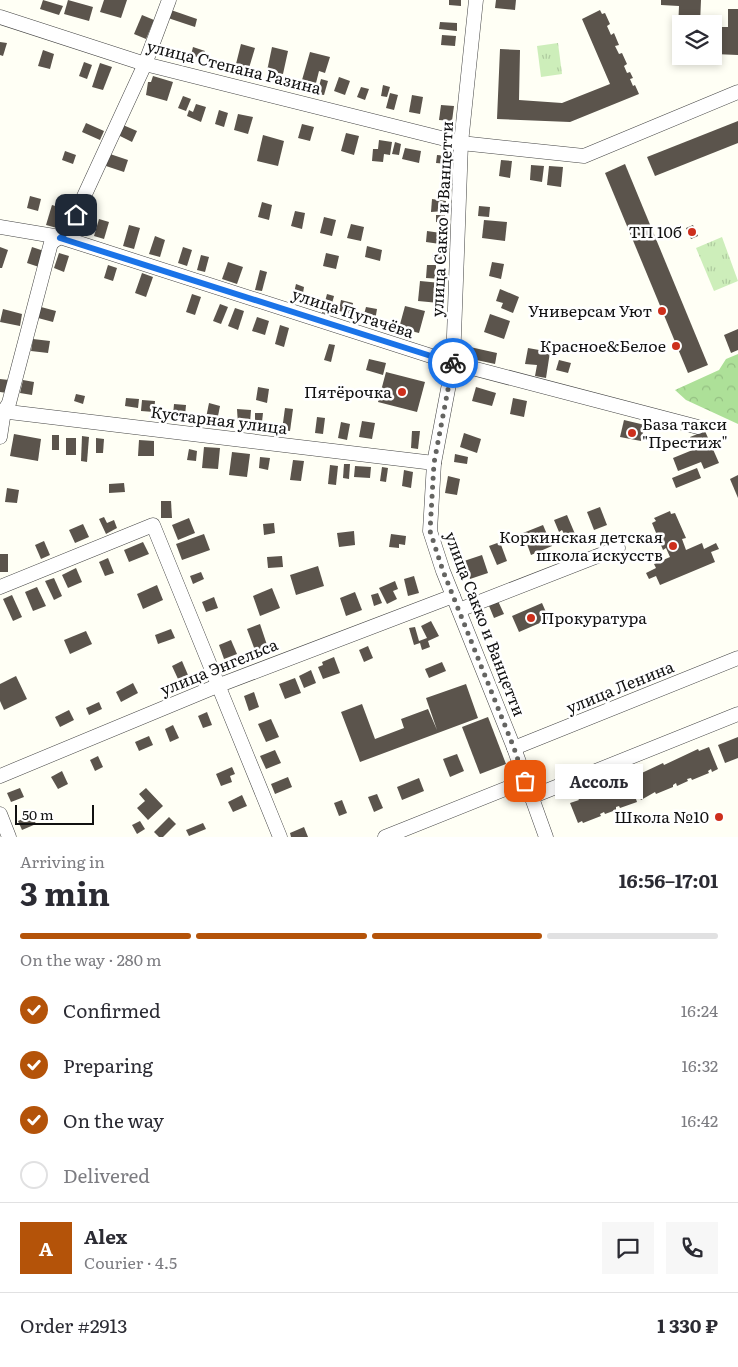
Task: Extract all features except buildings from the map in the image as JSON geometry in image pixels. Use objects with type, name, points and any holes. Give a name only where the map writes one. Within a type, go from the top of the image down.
[{"type":"street","points":[[0,437],[2,411],[9,403],[51,243],[68,231],[146,64],[169,0]]},
{"type":"street","name":"улица Сакко и Ванцетти","points":[[476,0],[461,143],[453,363],[434,463],[430,531],[453,596],[514,748],[546,837]]},
{"type":"street","name":"улица Степана Разина","points":[[0,17],[146,64],[461,143],[584,156],[738,92]]},
{"type":"street","name":"улица Пугачёва","points":[[0,227],[60,238],[453,363],[698,427]]},
{"type":"street","name":"Кустарная улица","points":[[2,411],[434,463]]},
{"type":"street","points":[[0,588],[153,525],[280,837]]},
{"type":"street","points":[[459,610],[618,548]]},
{"type":"street","name":"улица Энгельса","points":[[0,776],[217,686],[453,596]]},
{"type":"street","name":"улица Ленина","points":[[514,748],[738,658]]},
{"type":"street","points":[[531,797],[738,714]]},
{"type":"street","points":[[385,837],[525,781]]},
{"type":"street","points":[[0,814],[9,837]]},
{"type":"green space","points":[[558,43],[562,74],[541,77],[537,46]]},
{"type":"green space","points":[[722,237],[738,281],[714,291],[696,248]]},
{"type":"green space","points":[[738,354],[738,424],[686,400],[675,390],[719,370],[726,359]]},
{"type":"way so far","points":[[453,363],[434,463],[430,531],[443,571],[514,748],[525,781]]},
{"type":"place","name":"ТП 10б","points":[[692,232]]},
{"type":"place","name":"Универсам Уют","points":[[662,311]]},
{"type":"place","name":"Красное&Белое","points":[[676,346]]},
{"type":"place","name":"Пятёрочка","points":[[402,392]]},
{"type":"place","name":"База такси \"Престиж\"","points":[[632,433]]},
{"type":"place","name":"Коркинская детская школа искусств","points":[[673,546]]},
{"type":"place","name":"Прокуратура","points":[[531,618]]},
{"type":"place","name":"Ассоль","points":[[525,781]]},
{"type":"place","name":"Школа №10","points":[[719,817]]},
{"type":"route","points":[[76,215],[68,231],[60,238],[453,363]]}]
